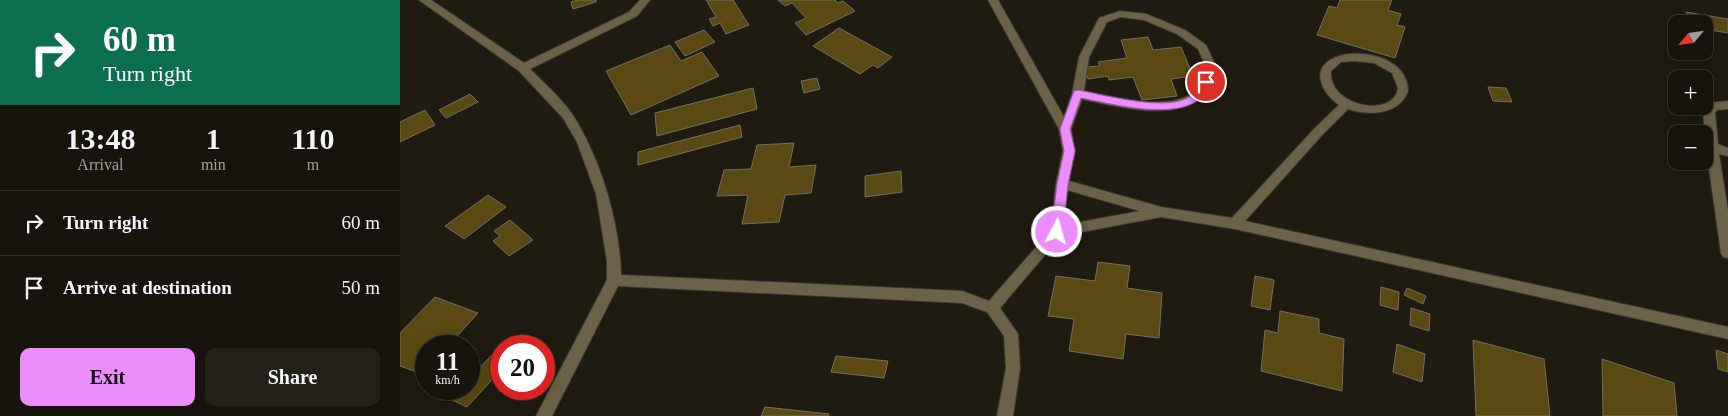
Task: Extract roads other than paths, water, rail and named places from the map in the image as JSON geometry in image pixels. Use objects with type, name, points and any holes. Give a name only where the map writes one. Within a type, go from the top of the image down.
[{"type":"street","points":[[424,0],[523,68],[567,115],[583,142],[602,194],[614,261],[614,280],[605,301],[544,416]]},
{"type":"street","points":[[523,68],[633,14],[645,0]]},
{"type":"street","points":[[992,308],[1057,232],[1062,184],[1070,151],[1065,129],[993,0]]},
{"type":"street","points":[[1065,129],[1078,94],[1084,57],[1103,20],[1120,14],[1146,17],[1181,32],[1202,47],[1213,70],[1200,93],[1186,102],[1162,106],[1135,104],[1078,94]]},
{"type":"street","points":[[1368,57],[1378,60],[1392,67],[1402,79],[1403,92],[1397,102],[1384,108],[1365,109],[1347,104],[1331,93],[1325,79],[1328,66],[1338,59],[1368,57]]},
{"type":"street","points":[[1235,224],[1347,104]]},
{"type":"street","points":[[1710,125],[1709,112],[1714,106],[1728,105]]},
{"type":"street","points":[[1713,147],[1728,152]]},
{"type":"street","points":[[1713,154],[1728,254]]},
{"type":"street","points":[[1062,184],[1161,212],[1235,224],[1728,333]]},
{"type":"street","points":[[1057,232],[1161,212]]},
{"type":"street","points":[[614,280],[962,297],[992,308],[1011,334],[1013,368],[1006,416]]}]
